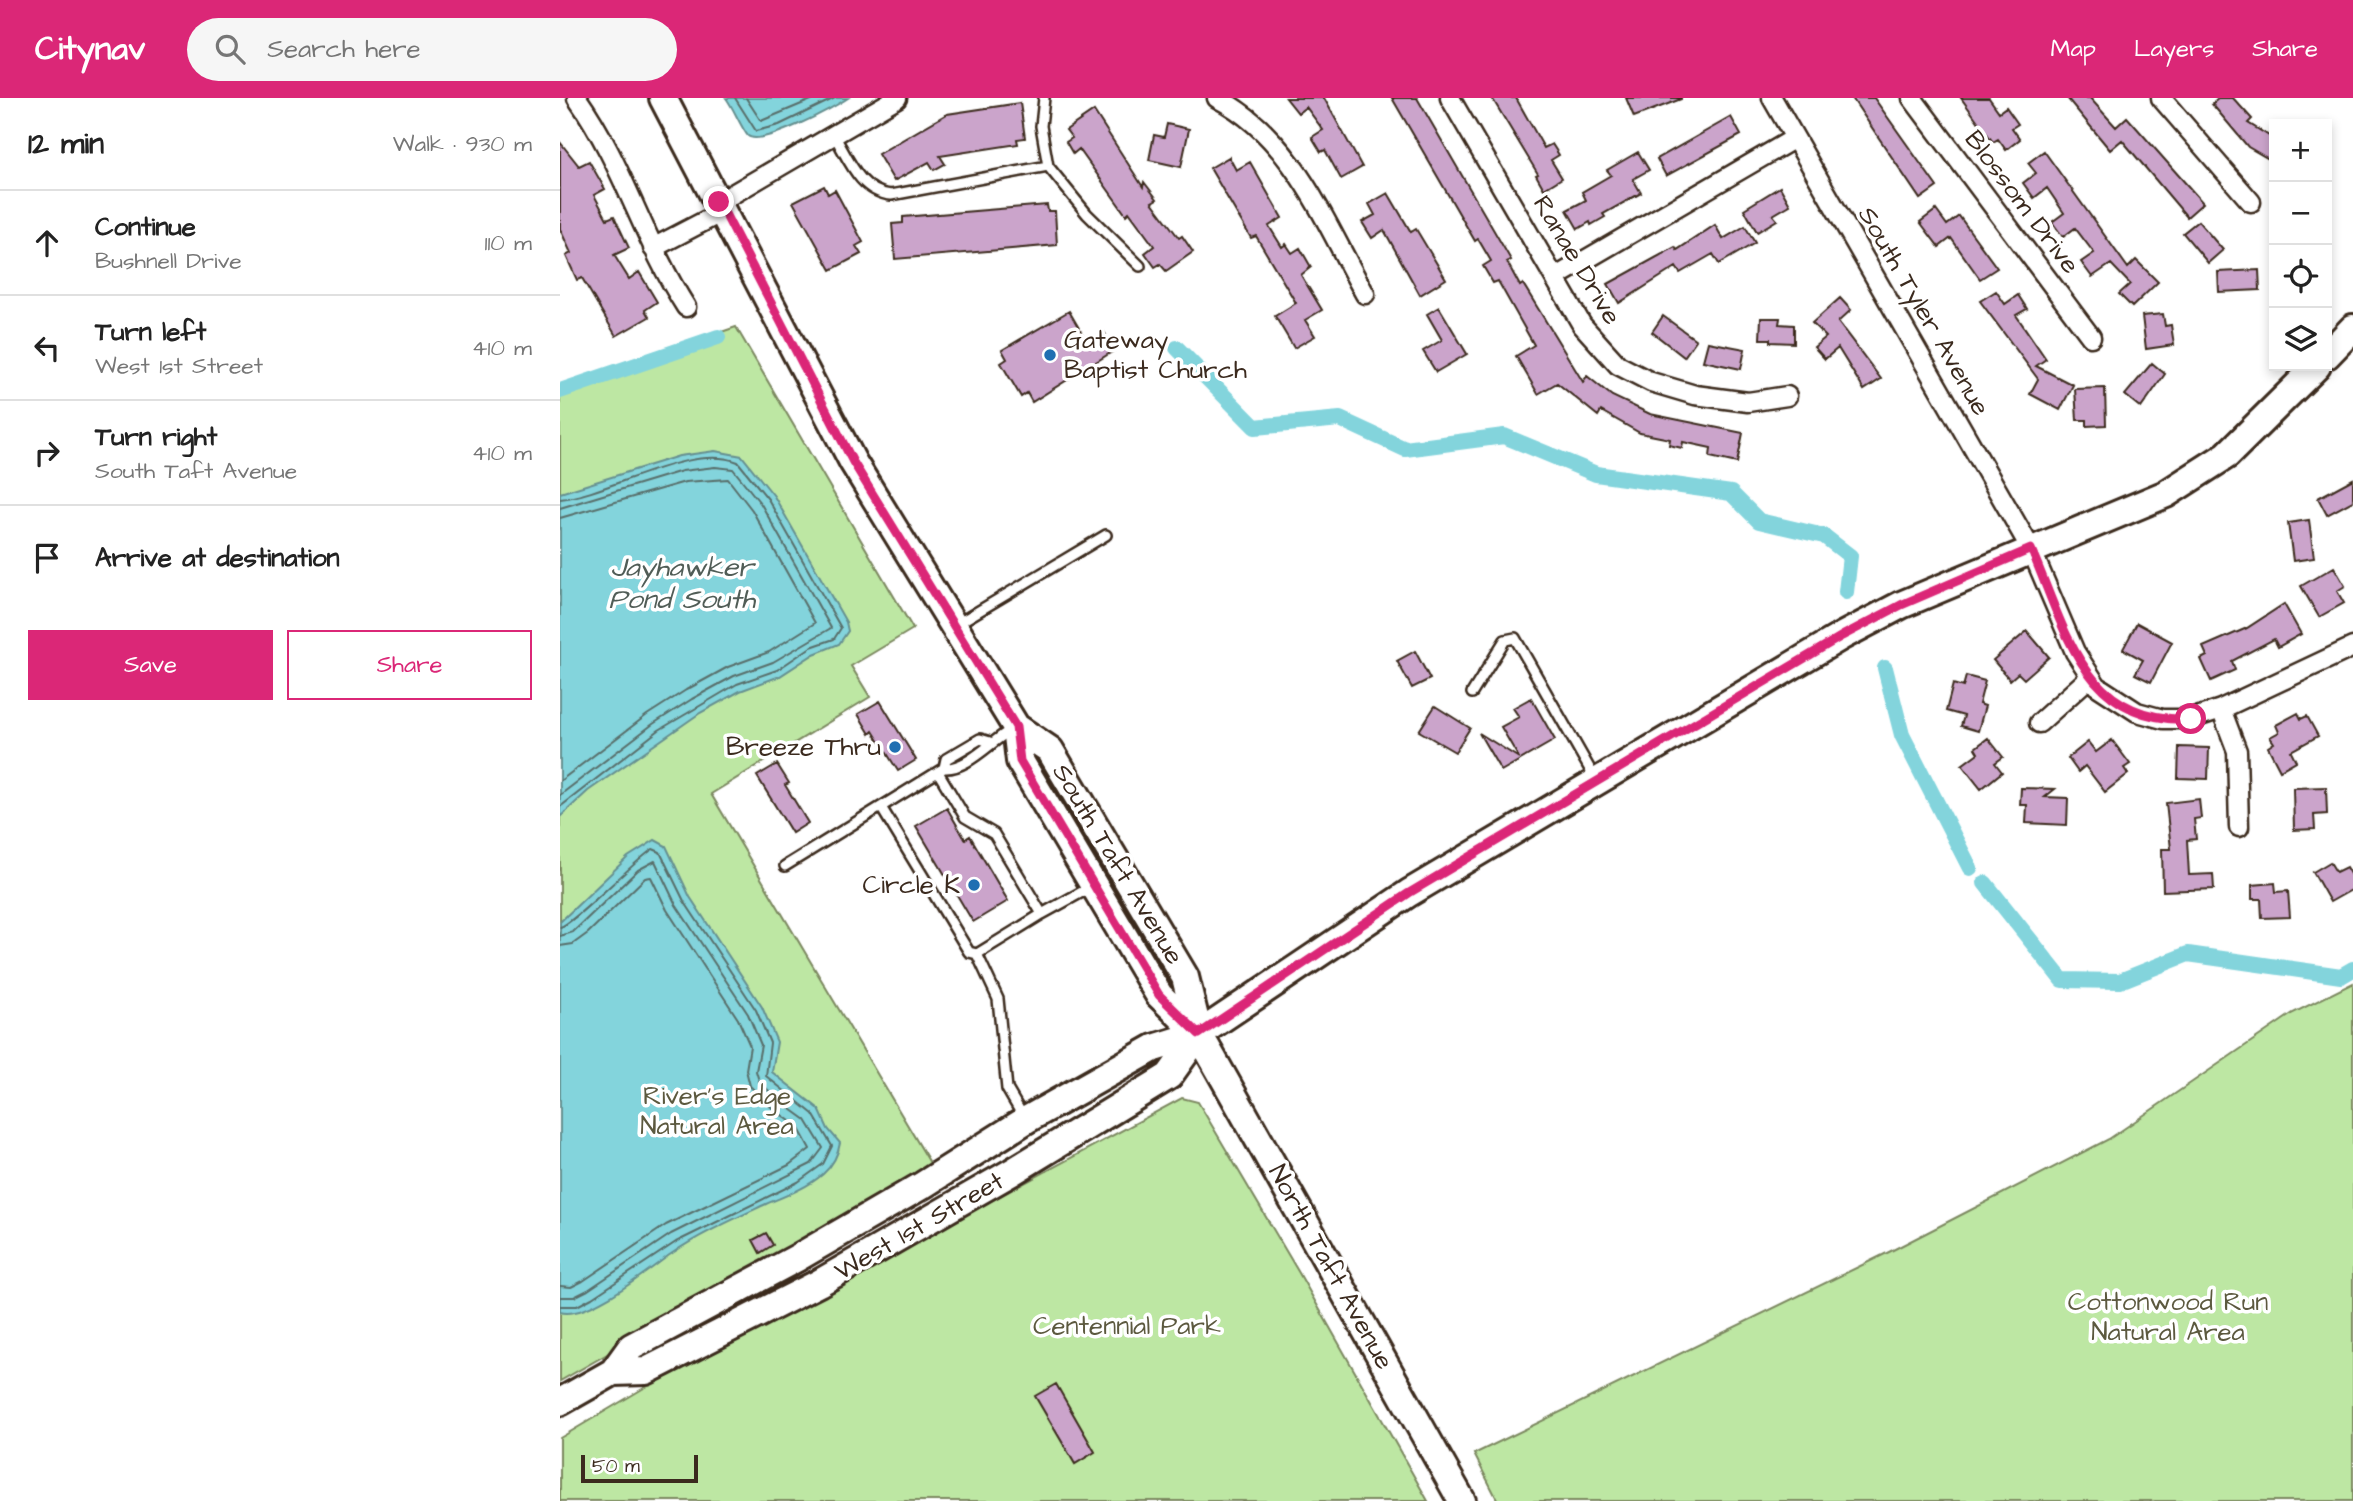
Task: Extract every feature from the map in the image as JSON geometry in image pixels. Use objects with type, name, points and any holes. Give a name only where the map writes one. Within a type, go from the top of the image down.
[{"type":"main road","name":"South Taft Avenue","points":[[663,98],[853,462],[1016,727],[1050,750],[1185,977],[1199,1034]]},
{"type":"main road","points":[[2332,350],[2353,328]]},
{"type":"main road","name":"West 1st Street","points":[[560,1402],[613,1372],[631,1347],[923,1185],[1026,1120],[1154,1048],[1199,1034],[1409,893],[1842,636],[1901,605],[2166,494],[2227,455],[2312,371]]},
{"type":"main road","name":"South Taft Avenue","points":[[1016,727],[1020,761],[1094,886],[1159,995],[1199,1034]]},
{"type":"main road","name":"West 1st Street","points":[[613,1372],[646,1371],[818,1283],[1012,1172],[1169,1076],[1199,1034]]},
{"type":"main road","name":"North Taft Avenue","points":[[1199,1034],[1462,1501]]},
{"type":"street","points":[[577,98],[604,139],[653,248],[686,307]]},
{"type":"street","points":[[653,248],[897,98]]},
{"type":"street","points":[[1217,98],[1253,119],[1287,156],[1365,294]]},
{"type":"street","name":"Ranae Drive","points":[[1450,98],[1556,277],[1581,325],[1595,342],[1633,375],[1695,395],[1748,402],[1787,396]]},
{"type":"street","name":"South Tyler Avenue","points":[[1772,98],[2031,549],[2075,652],[2090,677],[2124,707],[2149,716],[2191,719],[2221,709],[2353,647]]},
{"type":"street","name":"Blossom Drive","points":[[1912,98],[2091,337]]},
{"type":"street","points":[[2161,98],[2251,202]]},
{"type":"street","points":[[1556,277],[1795,138]]},
{"type":"street","points":[[2039,723],[2090,677]]},
{"type":"street","points":[[2221,709],[2237,751],[2239,827]]},
{"type":"lane","points":[[1044,98],[1041,126],[1048,166],[1087,214],[1140,266]]},
{"type":"lane","points":[[834,135],[860,180],[875,193],[891,195],[1048,166]]},
{"type":"lane","points":[[953,626],[1106,536]]},
{"type":"lane","points":[[1472,694],[1505,640],[1515,638],[1597,781]]},
{"type":"lane","points":[[785,866],[941,770],[946,759],[980,739],[990,742],[1016,727]]},
{"type":"lane","points":[[941,770],[965,817],[994,834],[1042,914]]},
{"type":"lane","points":[[881,807],[969,952],[977,954],[1094,886]]},
{"type":"lane","points":[[977,954],[998,999],[1007,1089],[1026,1120]]},
{"type":"green space","name":"River's Edge Natural Area","points":[[736,327],[913,629],[851,666],[870,697],[711,794],[933,1168],[560,1381],[560,387]]},
{"type":"green space","name":"Cottonwood Run Natural Area","points":[[2353,983],[2353,1501],[1498,1501],[1474,1454],[1889,1252],[2109,1139],[2293,1013]]},
{"type":"green space","name":"Centennial Park","points":[[1182,1098],[1198,1102],[1299,1273],[1428,1501],[560,1501],[560,1438],[644,1388]]},
{"type":"water","points":[[726,98],[848,98],[782,131],[755,138],[748,136]]},
{"type":"water","name":"Jayhawker Pond South","points":[[715,451],[742,456],[774,496],[846,622],[848,631],[839,644],[814,654],[780,676],[740,691],[700,713],[588,791],[560,817],[560,493],[679,456]]},
{"type":"water","points":[[655,840],[666,846],[690,897],[762,1007],[777,1042],[772,1072],[819,1109],[828,1129],[840,1143],[839,1148],[830,1167],[810,1183],[694,1240],[601,1302],[572,1313],[560,1312],[560,922],[628,857]]},
{"type":"building","points":[[1286,98],[1324,98],[1362,167],[1341,179],[1325,150],[1321,152],[1312,137],[1323,130],[1306,107],[1298,113]]},
{"type":"building","points":[[1392,98],[1417,98],[1511,260],[1507,262],[1520,286],[1523,284],[1583,382],[1587,376],[1612,396],[1650,414],[1743,433],[1737,463],[1710,457],[1711,448],[1683,442],[1682,448],[1669,445],[1670,439],[1640,433],[1601,411],[1598,416],[1557,383],[1538,394],[1516,356],[1534,345],[1498,281],[1493,283],[1483,266],[1491,261],[1478,239],[1475,241]]},
{"type":"building","points":[[1492,98],[1516,98],[1544,148],[1552,144],[1559,155],[1551,160],[1562,178],[1544,189],[1536,175],[1538,174]]},
{"type":"building","points":[[1626,98],[1681,98],[1681,99],[1634,117]]},
{"type":"building","points":[[1852,98],[1874,98],[1937,187],[1920,199]]},
{"type":"building","points":[[1961,98],[1989,98],[1999,112],[2006,107],[2018,124],[2012,128],[2020,139],[2006,150],[1998,139],[1993,142]]},
{"type":"building","points":[[2067,98],[2090,98],[2116,127],[2127,117],[2203,203],[2187,217],[2122,140],[2110,150]]},
{"type":"building","points":[[2219,98],[2233,98],[2252,119],[2248,123],[2269,136],[2269,159],[2248,147],[2212,104]]},
{"type":"building","points":[[1020,103],[1025,138],[1017,139],[1018,144],[940,156],[945,164],[934,170],[929,162],[894,181],[878,154],[947,114]]},
{"type":"building","points":[[1094,111],[1143,187],[1144,182],[1157,199],[1152,202],[1193,252],[1166,271],[1160,264],[1155,267],[1145,253],[1154,246],[1129,212],[1126,215],[1079,149],[1073,154],[1066,142],[1072,138],[1066,130]]},
{"type":"building","points":[[1731,117],[1741,135],[1666,176],[1657,159]]},
{"type":"building","points":[[1167,124],[1189,129],[1181,167],[1149,160],[1154,135],[1164,137]]},
{"type":"building","points":[[560,142],[579,166],[589,161],[605,189],[594,195],[607,219],[614,216],[629,248],[614,255],[629,279],[639,272],[657,302],[645,310],[649,317],[616,336],[582,278],[577,280],[566,256],[571,253],[560,229]]},
{"type":"building","points":[[2044,151],[2128,268],[2136,260],[2158,282],[2132,307],[2119,294],[2130,284],[2111,264],[2092,277],[2081,262],[2094,253],[2075,228],[2063,237],[2052,222],[2064,213],[2047,188],[2034,198],[2023,183],[2036,173],[2028,163]]},
{"type":"building","points":[[1638,152],[1649,170],[1633,179],[1641,193],[1603,214],[1605,217],[1591,225],[1590,222],[1578,229],[1567,210],[1586,200],[1582,192],[1611,175],[1607,170]]},
{"type":"building","points":[[1229,157],[1236,170],[1250,162],[1282,218],[1269,226],[1282,247],[1286,244],[1292,253],[1300,248],[1311,267],[1301,275],[1322,310],[1305,320],[1315,336],[1294,348],[1275,316],[1296,303],[1256,236],[1251,238],[1210,168]]},
{"type":"building","points":[[824,186],[828,194],[835,190],[863,242],[856,246],[861,254],[831,270],[793,202]]},
{"type":"building","points":[[1780,187],[1790,205],[1773,215],[1777,220],[1757,232],[1744,209]]},
{"type":"building","points":[[1388,193],[1411,232],[1416,229],[1446,279],[1420,295],[1384,230],[1372,238],[1362,222],[1375,215],[1369,204]]},
{"type":"building","points":[[1047,205],[1048,211],[1055,211],[1057,245],[895,259],[892,224],[903,223],[903,217]]},
{"type":"building","points":[[1936,210],[1947,225],[1959,216],[1997,268],[1980,279],[1951,238],[1939,247],[1920,222]]},
{"type":"building","points":[[2198,221],[2223,250],[2208,263],[2183,233]]},
{"type":"building","points":[[1715,225],[1723,239],[1745,226],[1755,243],[1719,264],[1713,254],[1680,273],[1676,267],[1619,303],[1608,284],[1675,247],[1677,250]]},
{"type":"building","points":[[2259,270],[2260,290],[2219,292],[2218,272]]},
{"type":"building","points":[[1996,291],[2005,304],[2018,295],[2027,309],[2016,315],[2046,359],[2036,366],[2073,385],[2060,410],[2030,394],[2038,379],[1980,301]]},
{"type":"building","points":[[1840,298],[1851,310],[1838,322],[1881,379],[1864,390],[1838,348],[1825,359],[1814,347],[1826,337],[1812,323]]},
{"type":"building","points":[[1439,307],[1467,354],[1436,372],[1423,351],[1442,340],[1427,314]]},
{"type":"building","name":"Gateway Baptist Church","points":[[1069,311],[1087,342],[1104,332],[1115,350],[1032,402],[1027,393],[1021,397],[1001,363],[1007,359],[1002,350]]},
{"type":"building","points":[[2163,314],[2165,326],[2171,325],[2174,345],[2146,349],[2142,316]]},
{"type":"building","points":[[1663,316],[1696,340],[1684,357],[1652,332]]},
{"type":"building","points":[[1761,318],[1780,318],[1779,324],[1794,325],[1794,343],[1760,339]]},
{"type":"building","points":[[1708,342],[1745,349],[1741,369],[1703,361]]},
{"type":"building","points":[[2152,363],[2165,374],[2141,408],[2125,395]]},
{"type":"building","points":[[2105,388],[2106,425],[2087,426],[2087,420],[2077,420],[2075,389]]},
{"type":"building","points":[[2353,479],[2353,501],[2327,515],[2318,498]]},
{"type":"building","points":[[2309,520],[2314,558],[2293,561],[2288,523]]},
{"type":"building","points":[[2334,567],[2345,586],[2337,591],[2344,603],[2319,617],[2301,586]]},
{"type":"building","points":[[2284,604],[2301,634],[2278,647],[2274,639],[2232,661],[2235,670],[2211,681],[2201,659],[2207,656],[2203,647],[2247,628]]},
{"type":"building","points":[[2137,623],[2172,642],[2151,682],[2135,674],[2143,660],[2123,649]]},
{"type":"building","points":[[2027,631],[2049,657],[2024,679],[2018,673],[2010,680],[1993,660]]},
{"type":"building","points":[[1415,651],[1430,679],[1412,688],[1397,661]]},
{"type":"building","points":[[1966,676],[1985,681],[1979,704],[1985,706],[1978,731],[1961,726],[1964,716],[1946,711],[1953,684],[1963,687]]},
{"type":"building","points":[[1531,698],[1555,740],[1501,771],[1479,733],[1519,758],[1501,727],[1519,717],[1513,708]]},
{"type":"building","name":"Breeze Thru","points":[[880,701],[916,760],[898,771],[873,731],[870,734],[858,714]]},
{"type":"building","points":[[1435,706],[1470,728],[1455,752],[1419,731]]},
{"type":"building","points":[[2298,713],[2301,719],[2307,716],[2318,736],[2291,751],[2296,761],[2280,770],[2268,747],[2274,743],[2270,737],[2279,732],[2276,725]]},
{"type":"building","points":[[1988,738],[2003,757],[1995,763],[2002,772],[1981,789],[1962,765],[1978,753],[1975,748]]},
{"type":"building","points":[[2112,740],[2130,764],[2124,768],[2128,774],[2105,792],[2085,766],[2078,772],[2068,758],[2088,742],[2096,752]]},
{"type":"building","points":[[2179,747],[2209,748],[2208,779],[2178,778]]},
{"type":"building","points":[[777,764],[789,783],[785,785],[808,823],[792,833],[757,776]]},
{"type":"building","points":[[2326,787],[2327,814],[2314,815],[2315,829],[2294,830],[2293,788]]},
{"type":"building","points":[[2021,788],[2055,789],[2045,797],[2068,798],[2067,825],[2026,823],[2027,805],[2020,805]]},
{"type":"building","points":[[2199,799],[2201,818],[2194,819],[2196,839],[2187,840],[2189,875],[2213,874],[2214,889],[2163,891],[2162,849],[2171,849],[2166,803]]},
{"type":"building","points":[[947,808],[965,839],[970,836],[1008,901],[973,922],[916,826]]},
{"type":"building","points":[[2330,862],[2336,872],[2346,867],[2353,879],[2353,889],[2330,902],[2313,872]]},
{"type":"building","points":[[2275,883],[2276,892],[2288,891],[2290,917],[2262,918],[2261,899],[2252,899],[2252,885]]},
{"type":"building","points":[[766,1233],[773,1245],[760,1253],[753,1240]]},
{"type":"building","points":[[1056,1384],[1095,1452],[1075,1464],[1035,1396]]},
{"type":"waterway","points":[[560,391],[718,337]]},
{"type":"waterway","points":[[1177,348],[1255,427],[1340,419],[1405,449],[1504,436],[1596,474],[1731,493],[1759,521],[1824,536],[1850,556],[1846,592]]},
{"type":"waterway","points":[[1885,668],[1902,735],[1970,868]]},
{"type":"waterway","points":[[1985,883],[2062,980],[2120,981],[2188,954],[2341,976],[2353,969]]},
{"type":"place","name":"Gateway Baptist Church","points":[[1050,355]]},
{"type":"place","name":"Breeze Thru","points":[[895,747]]},
{"type":"place","name":"Circle K","points":[[974,885]]},
{"type":"route","points":[[719,202],[853,462],[1016,727],[1020,761],[1159,995],[1199,1034],[1409,893],[1842,636],[1901,605],[2031,549],[2075,652],[2097,686],[2124,707],[2137,712],[2163,719],[2191,719]]}]
